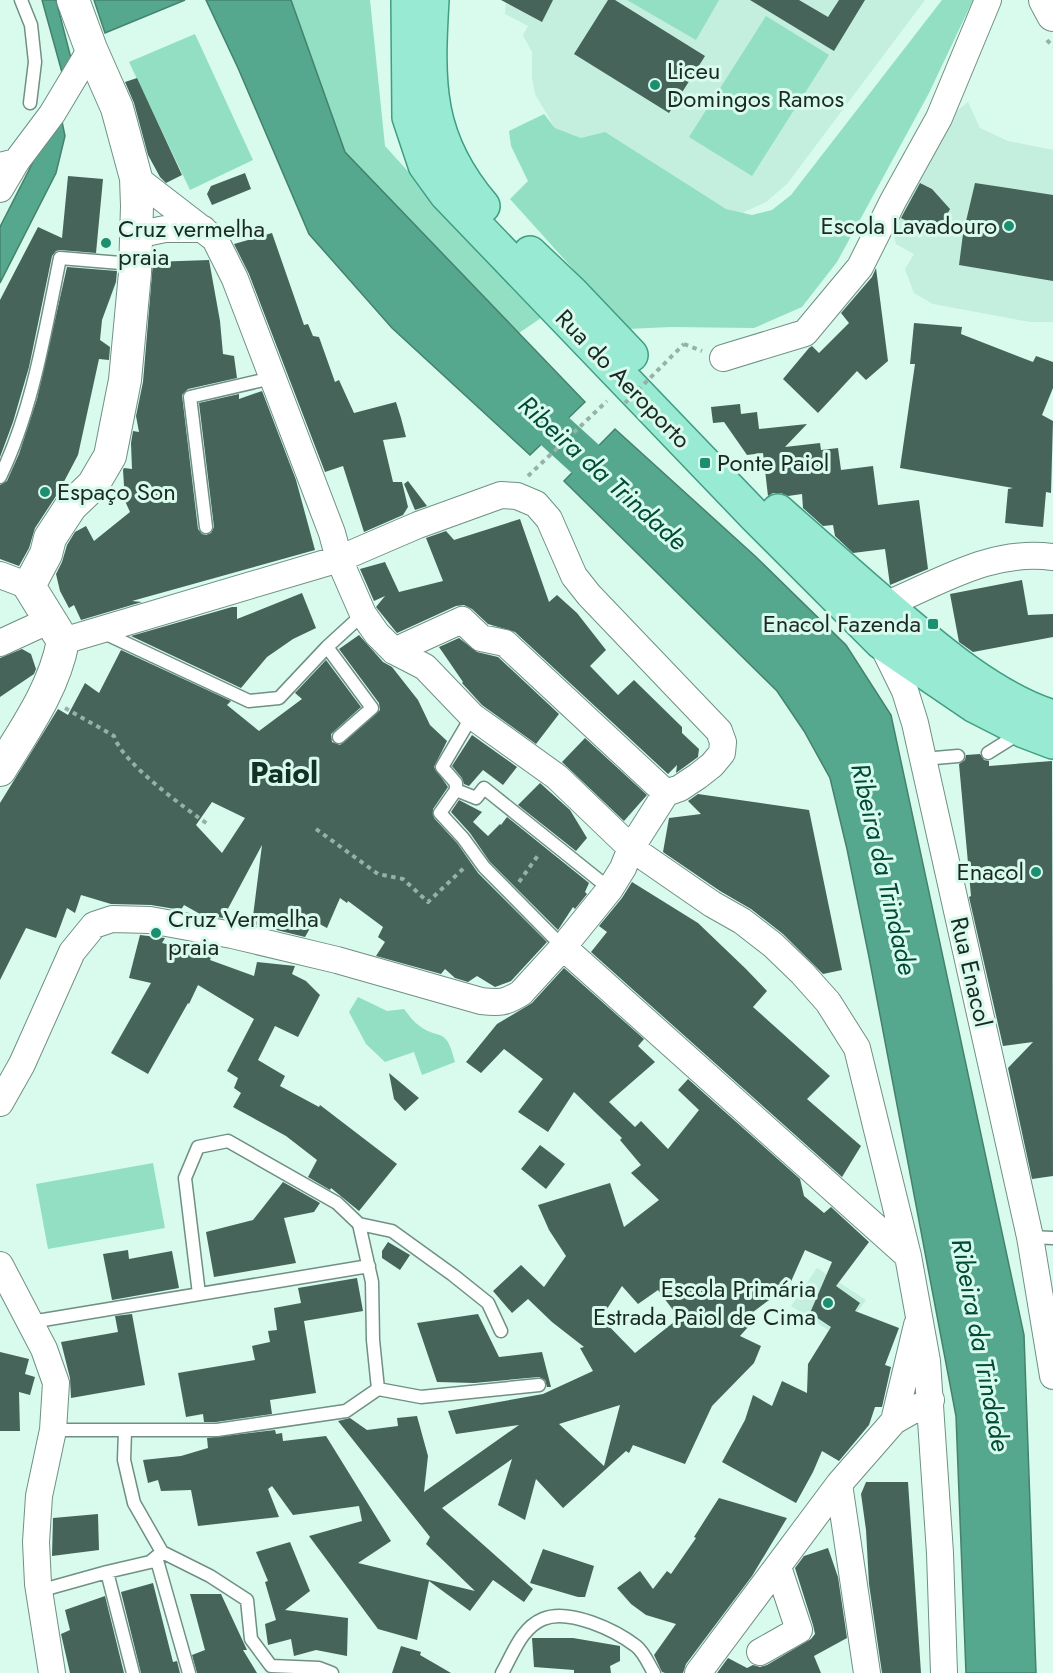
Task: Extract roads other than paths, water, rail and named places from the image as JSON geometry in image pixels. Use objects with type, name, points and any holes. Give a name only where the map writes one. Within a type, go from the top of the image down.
[{"type":"main road","name":"Rua do Aeroporto","points":[[408,0],[409,117],[424,165],[469,220],[756,517],[881,642],[956,694],[1038,736]]},
{"type":"main road","name":"Rua do Aeroporto","points":[[432,0],[431,96],[436,125],[445,148],[464,183],[492,216],[571,292],[768,502],[919,634],[976,678],[1004,695],[1053,717]]},
{"type":"street","points":[[29,586],[46,554],[50,538],[71,506],[93,485],[111,456],[125,380],[136,249],[136,178],[117,108],[91,49],[74,0]]},
{"type":"street","points":[[723,358],[805,333],[860,267],[939,118],[988,0]]},
{"type":"street","points":[[1045,0],[1053,15]]},
{"type":"street","points":[[0,189],[8,164],[52,114],[91,49]]},
{"type":"street","points":[[136,178],[215,239],[235,279],[332,533],[339,559],[363,614],[377,634],[394,651],[425,667],[472,716],[557,777],[631,848],[742,921],[773,945],[828,1002],[857,1048],[908,1256],[927,1361],[940,1553],[944,1673]]},
{"type":"street","points":[[136,249],[165,229],[202,229]]},
{"type":"street","points":[[0,643],[56,631],[98,630],[339,559],[418,525],[501,495],[516,496],[536,504],[549,519],[574,576],[589,595],[719,731],[723,742],[722,753],[712,765],[680,788],[666,793],[631,848],[623,868],[610,889],[563,947],[521,993],[508,1001],[497,1003],[481,1001],[337,960],[232,935],[150,920],[112,920],[94,925],[72,952],[22,1064],[0,1103]]},
{"type":"street","points":[[885,605],[987,561],[1023,555],[1053,557]]},
{"type":"street","points":[[0,575],[29,586],[56,631],[59,662],[48,690],[0,770]]},
{"type":"street","points":[[394,651],[462,620],[481,638],[505,643],[666,793]]},
{"type":"street","name":"Rua Enacol","points":[[881,642],[911,707],[1042,1238],[1053,1376]]},
{"type":"street","points":[[563,947],[908,1256]]},
{"type":"street","points":[[0,1265],[44,1349],[56,1383],[53,1430],[39,1496],[36,1542],[39,1591],[52,1673]]},
{"type":"street","points":[[894,1421],[920,1316]]},
{"type":"street","points":[[698,1673],[839,1484],[894,1421],[931,1400]]},
{"type":"street","points":[[839,1484],[867,1673]]},
{"type":"street","points":[[760,1653],[800,1630],[778,1567]]},
{"type":"lane","points":[[21,0],[31,25],[35,62],[30,103]]},
{"type":"lane","points":[[0,477],[14,447],[22,421],[44,339],[60,258],[136,249]]},
{"type":"lane","points":[[206,527],[189,397],[273,378]]},
{"type":"lane","points":[[98,630],[249,701],[279,698],[327,647],[363,614]]},
{"type":"lane","points":[[327,647],[372,708],[339,737]]},
{"type":"lane","points":[[472,716],[442,767],[456,783],[456,790],[440,813],[464,838],[484,867],[563,947]]},
{"type":"lane","points":[[988,753],[1038,736]]},
{"type":"lane","points":[[923,759],[958,756]]},
{"type":"lane","points":[[456,790],[476,798],[484,788],[610,889]]},
{"type":"lane","points":[[199,1294],[185,1178],[198,1148],[228,1141],[338,1203],[359,1224],[372,1282],[373,1340],[378,1389]]},
{"type":"lane","points":[[359,1224],[392,1231],[453,1275],[488,1303],[501,1332]]},
{"type":"lane","points":[[30,1322],[369,1266]]},
{"type":"lane","points":[[53,1430],[217,1430],[346,1411],[378,1389],[421,1397],[539,1385]]},
{"type":"lane","points":[[125,1431],[124,1460],[134,1503],[159,1554],[189,1673]]},
{"type":"lane","points":[[39,1591],[150,1562],[159,1554]]},
{"type":"lane","points":[[159,1554],[210,1576],[247,1600],[251,1639],[271,1666],[320,1668],[332,1673]]},
{"type":"lane","points":[[107,1572],[133,1673]]},
{"type":"lane","points":[[502,1673],[521,1636],[542,1619],[564,1615],[600,1626],[638,1647],[654,1673]]},
{"type":"water","points":[[42,0],[56,0],[74,70],[60,112],[65,136],[56,173],[0,283],[0,227],[32,164],[63,76]]},
{"type":"water","points":[[94,0],[185,0],[105,33]]},
{"type":"water","points":[[206,0],[291,0],[345,152],[585,402],[530,455],[392,328],[309,234],[238,68]]},
{"type":"water","points":[[615,429],[755,556],[846,645],[891,715],[1024,1335],[1036,1673],[966,1673],[956,1416],[869,957],[830,778],[804,731],[777,691],[564,481]]},
{"type":"waterway","name":"Ribeira da Trindade","points":[[515,395],[625,495]]},
{"type":"place","name":"Liceu Domingos Ramos","points":[[655,85]]},
{"type":"place","name":"Escola Lavadouro","points":[[1009,226]]},
{"type":"place","name":"Cruz vermelha praia","points":[[106,243]]},
{"type":"place","name":"Ponte Paiol","points":[[705,463]]},
{"type":"place","name":"Espaço Son","points":[[45,492]]},
{"type":"place","name":"Enacol Fazenda","points":[[933,624]]},
{"type":"place","name":"Enacol","points":[[1036,872]]},
{"type":"place","name":"Cruz Vermelha praia","points":[[156,933]]},
{"type":"place","name":"Escola Primária Estrada Paiol de Cima","points":[[828,1303]]},
{"type":"district","name":"Paiol","points":[[284,773]]}]
